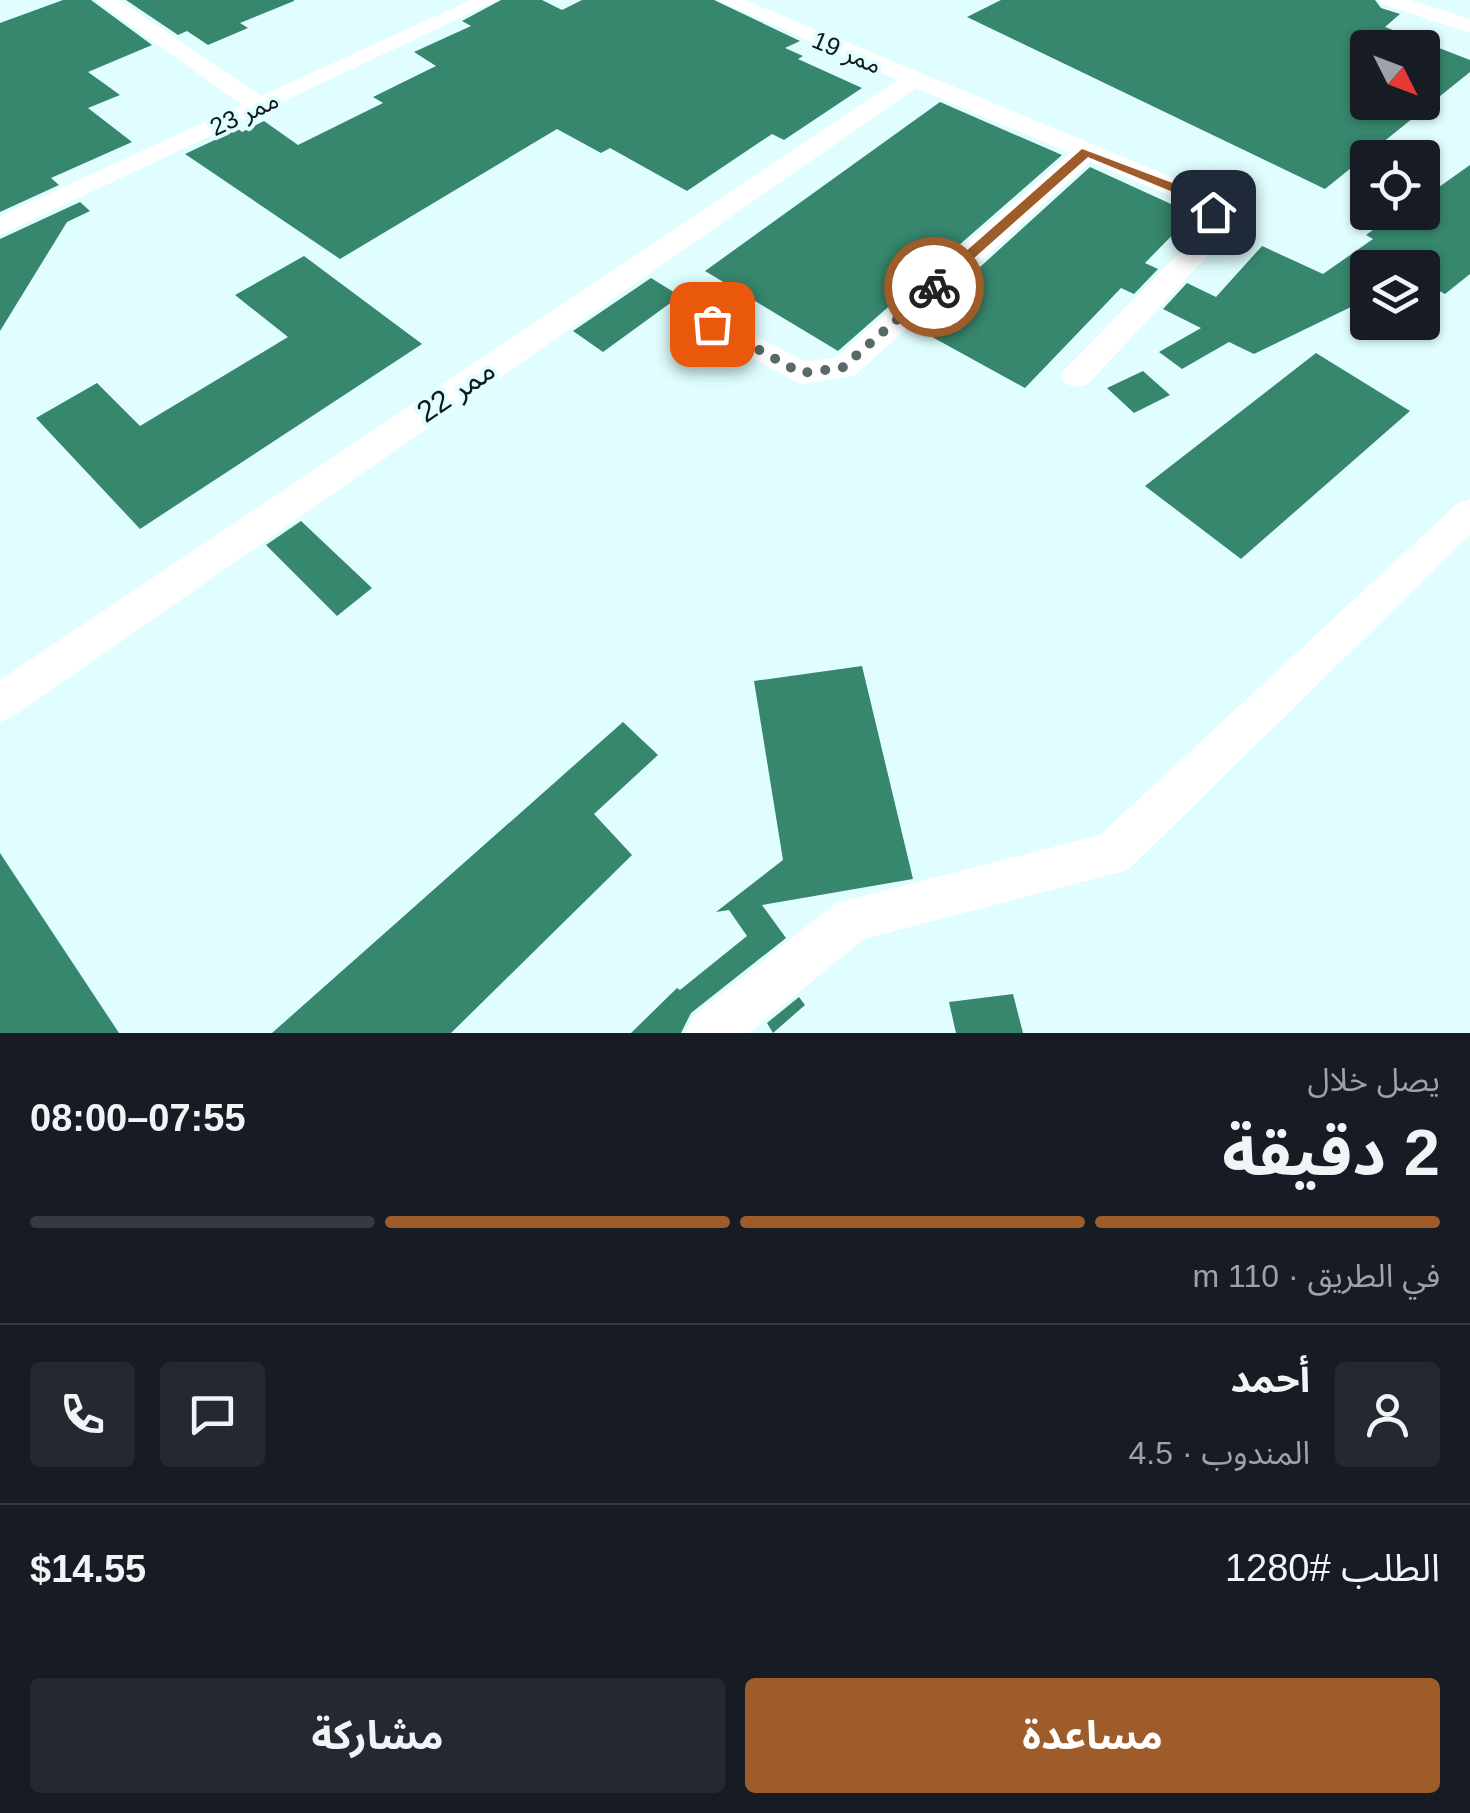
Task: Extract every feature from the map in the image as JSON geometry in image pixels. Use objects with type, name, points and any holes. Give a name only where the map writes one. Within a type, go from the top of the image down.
[{"type":"lane","points":[[105,0],[260,106]]},
{"type":"lane","name":"ممر 23","points":[[0,226],[488,0]]},
{"type":"lane","name":"ممر 19","points":[[727,0],[1194,196],[1213,212],[1212,236],[1077,376]]},
{"type":"lane","points":[[1389,0],[1470,26]]},
{"type":"lane","name":"ممر 22","points":[[0,703],[912,80]]},
{"type":"lane","points":[[712,324],[801,373],[842,368],[1086,152]]},
{"type":"lane","points":[[710,1033],[852,919],[1112,854],[1470,514]]},
{"type":"building","points":[[63,0],[91,0],[152,45],[88,72],[120,95],[88,108],[132,142],[51,178],[59,185],[0,212],[0,23]]},
{"type":"building","points":[[126,0],[294,1],[240,23],[248,28],[208,45],[187,31],[178,35]]},
{"type":"building","points":[[501,0],[542,0],[562,10],[582,0],[714,0],[800,41],[785,48],[803,56],[798,59],[862,88],[784,140],[772,134],[687,191],[610,148],[601,153],[557,129],[340,259],[185,154],[264,121],[298,145],[383,103],[373,97],[436,66],[414,52],[471,26],[462,21]]},
{"type":"building","points":[[1001,0],[1375,0],[1381,8],[1400,14],[1385,27],[1393,30],[1350,30],[1350,120],[1411,120],[1386,140],[1350,140],[1350,169],[1325,189],[967,17]]},
{"type":"building","points":[[1440,48],[1470,60],[1470,72],[1440,96]]},
{"type":"building","points":[[940,102],[1062,155],[838,351],[705,271]]},
{"type":"building","points":[[1470,165],[1470,274],[1445,294],[1440,291],[1440,250],[1357,250],[1373,239],[1366,235],[1373,230],[1440,230],[1440,186]]},
{"type":"building","points":[[1090,167],[1193,214],[1145,263],[1158,269],[1134,294],[1121,288],[1025,388],[914,327]]},
{"type":"building","points":[[80,202],[90,211],[67,222],[0,331],[0,239]]},
{"type":"building","points":[[1262,246],[1323,274],[1350,255],[1350,307],[1254,354],[1229,342],[1182,369],[1159,352],[1201,328],[1163,309],[1187,283],[1216,297]]},
{"type":"building","points":[[304,256],[422,344],[140,529],[36,418],[97,383],[140,426],[288,337],[235,295]]},
{"type":"building","points":[[651,278],[680,296],[603,352],[573,331]]},
{"type":"building","points":[[1316,353],[1410,411],[1241,559],[1145,486]]},
{"type":"building","points":[[1143,371],[1170,395],[1134,413],[1107,388]]},
{"type":"building","points":[[301,521],[372,588],[337,616],[266,545]]},
{"type":"building","points":[[862,666],[913,879],[762,905],[786,938],[691,1013],[681,1033],[631,1033],[677,988],[680,990],[747,936],[729,910],[716,912],[783,860],[754,681]]},
{"type":"building","points":[[623,722],[658,755],[594,814],[632,855],[451,1033],[272,1033]]},
{"type":"building","points":[[0,853],[119,1033],[0,1033]]},
{"type":"building","points":[[1013,994],[1023,1033],[956,1033],[949,1002]]},
{"type":"building","points":[[799,997],[805,1005],[773,1033],[767,1023]]},
{"type":"way so far","points":[[712,324],[801,373],[842,368],[934,287]]},
{"type":"route","points":[[934,287],[1086,152],[1194,196],[1213,212]]}]
